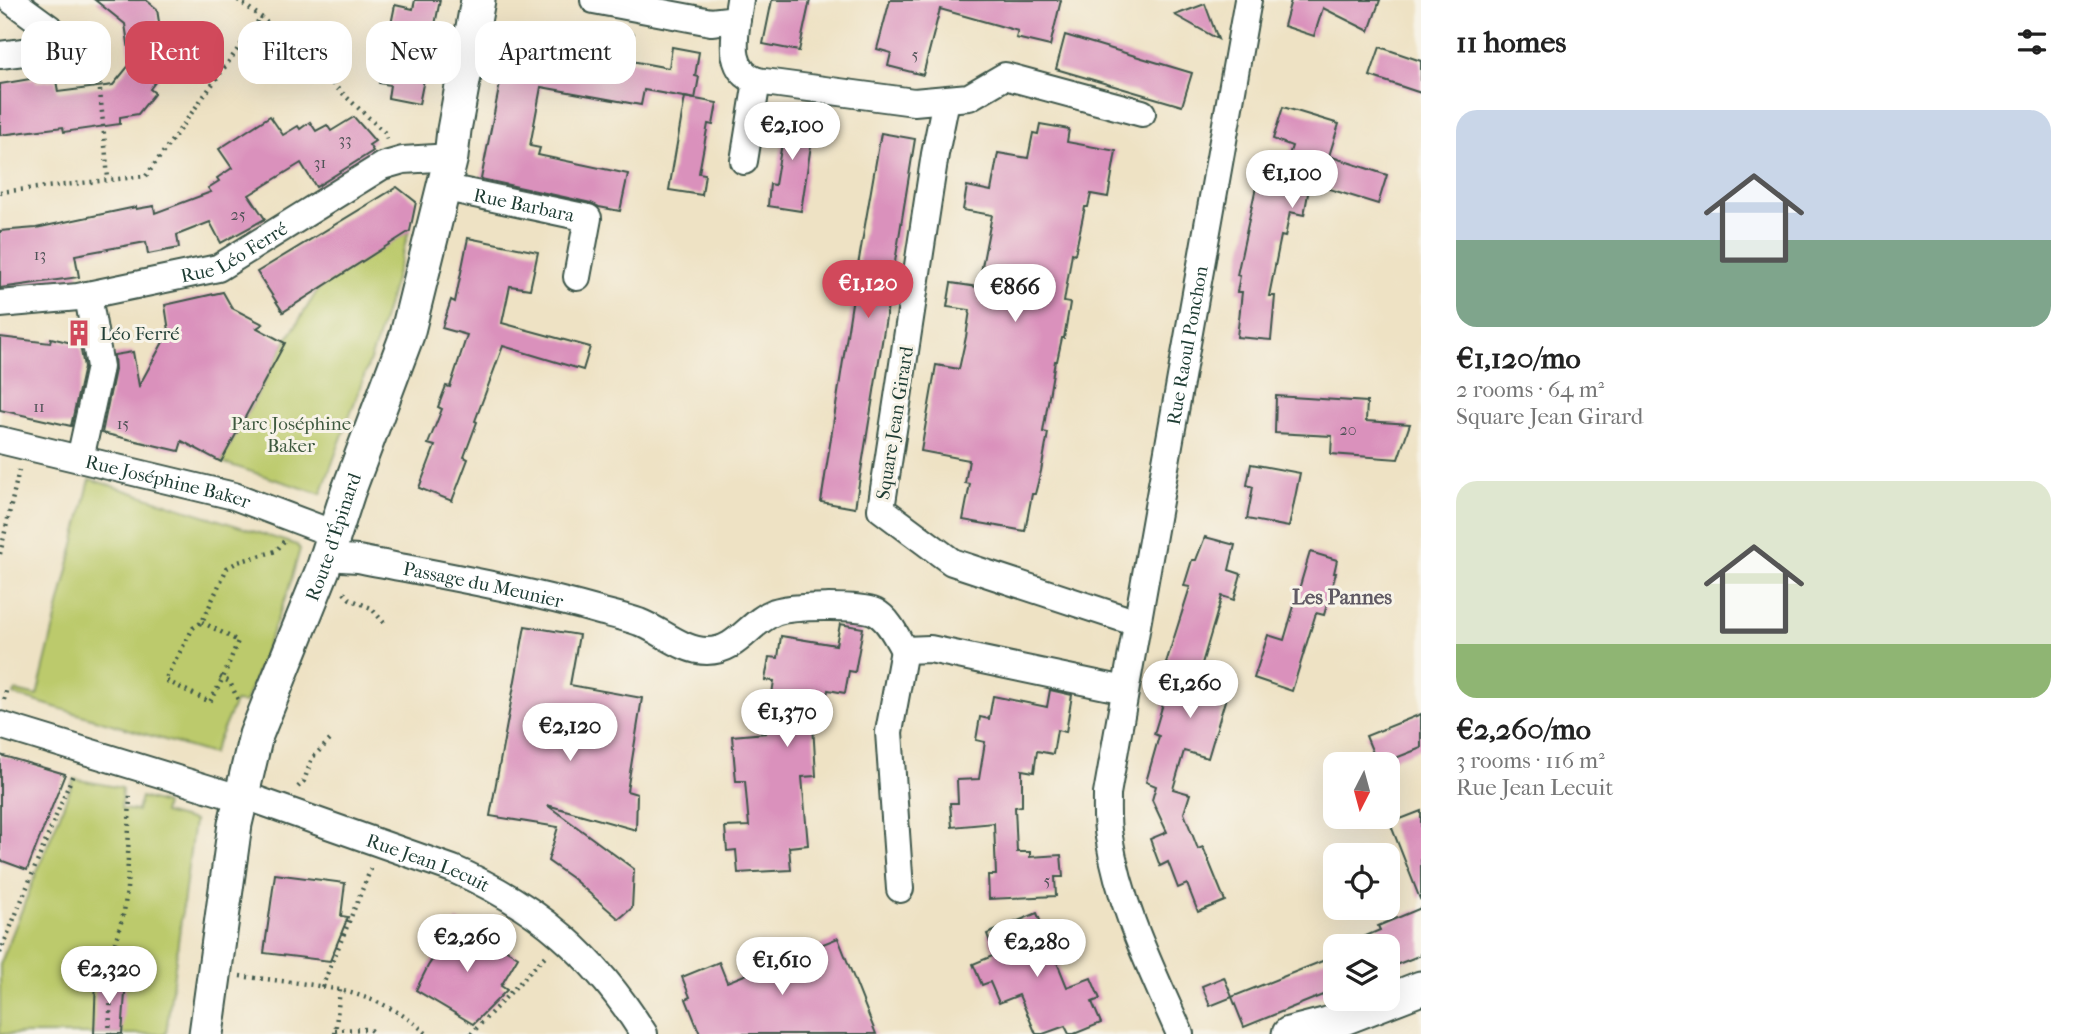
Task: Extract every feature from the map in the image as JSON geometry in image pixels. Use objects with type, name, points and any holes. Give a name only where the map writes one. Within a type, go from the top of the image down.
[{"type":"main road","name":"Route d'Épinard","points":[[206,1034],[240,796],[256,735],[330,546],[407,335],[484,12]]},
{"type":"main road","points":[[1289,1034],[1328,1024],[1421,988]]},
{"type":"street","points":[[0,55],[54,48],[52,30],[11,0]]},
{"type":"street","points":[[594,0],[711,22],[738,9]]},
{"type":"street","name":"Rue Raoul Ponchon","points":[[1180,1034],[1130,920],[1120,890],[1108,836],[1107,794],[1248,0]]},
{"type":"street","points":[[738,9],[734,51],[746,77],[757,81],[914,102],[968,97],[1005,76],[1142,113]]},
{"type":"street","points":[[744,161],[757,81]]},
{"type":"street","name":"Square Jean Girard","points":[[946,100],[935,154],[881,509],[952,562],[1137,624]]},
{"type":"street","name":"Rue Léo Ferré","points":[[0,304],[88,295],[218,268],[382,166],[403,160],[447,172]]},
{"type":"street","name":"Rue Barbara","points":[[447,172],[588,218],[577,276]]},
{"type":"street","points":[[79,459],[100,367],[88,295]]},
{"type":"street","name":"Rue Joséphine Baker","points":[[0,440],[234,496],[330,546]]},
{"type":"street","name":"Passage du Meunier","points":[[330,546],[358,559],[560,599],[640,623],[690,649],[725,649],[738,642],[774,612],[852,607],[876,613],[891,627],[904,650]]},
{"type":"street","points":[[900,889],[889,732],[904,650],[930,649],[1125,690]]},
{"type":"street","name":"Rue Jean Lecuit","points":[[2,712],[453,869],[512,898],[565,937],[588,959],[615,991],[645,1034]]},
{"type":"path","points":[[238,0],[261,17],[385,133],[389,144]]},
{"type":"path","points":[[484,12],[519,21]]},
{"type":"path","points":[[0,192],[108,178],[146,176],[261,17]]},
{"type":"path","points":[[99,84],[108,178]]},
{"type":"path","points":[[0,554],[22,459]]},
{"type":"path","points":[[202,622],[238,641],[210,702],[165,680],[193,628],[202,622],[227,568],[276,551],[285,541]]},
{"type":"path","points":[[342,590],[350,598],[370,608],[385,624]]},
{"type":"path","points":[[222,678],[230,682],[239,708]]},
{"type":"path","points":[[2,712],[6,687]]},
{"type":"path","points":[[298,788],[304,782],[312,758],[330,740]]},
{"type":"path","points":[[0,953],[74,771]]},
{"type":"path","points":[[109,1034],[113,950],[124,912],[127,889],[130,787]]},
{"type":"path","points":[[322,987],[375,859]]},
{"type":"path","points":[[471,1034],[554,947]]},
{"type":"path","points":[[236,976],[322,987],[374,999],[395,1009],[427,1034]]},
{"type":"path","points":[[340,990],[335,1032],[369,1029],[375,1034]]},
{"type":"green space","name":"Parc Joséphine Baker","points":[[409,231],[377,341],[321,494],[221,462],[285,343],[319,288]]},
{"type":"green space","points":[[90,479],[297,545],[300,549],[288,591],[245,703],[235,702],[212,754],[14,695],[16,691],[37,696]]},
{"type":"green space","points":[[74,779],[122,788],[121,809],[137,811],[141,797],[165,804],[163,813],[194,821],[166,1034],[0,1034],[0,965]]},
{"type":"building","points":[[95,0],[146,0],[157,9],[159,21],[125,21],[125,24]]},
{"type":"building","points":[[415,0],[440,0],[436,21],[392,21],[395,5],[413,9]]},
{"type":"building","points":[[772,0],[810,0],[799,51],[763,44]]},
{"type":"building","points":[[890,0],[1061,0],[1050,46],[1016,38],[1018,31],[940,9],[923,75],[888,66],[891,53],[877,49]]},
{"type":"building","points":[[1291,0],[1380,0],[1369,31],[1323,8],[1314,36],[1284,26]]},
{"type":"building","points":[[1205,4],[1218,39],[1175,15]]},
{"type":"building","points":[[1065,35],[1192,73],[1182,106],[1056,69]]},
{"type":"building","points":[[672,47],[699,52],[695,76],[699,77],[695,99],[644,90],[641,105],[541,87],[530,146],[540,148],[538,155],[628,174],[620,211],[481,179],[500,84],[636,84],[636,62],[669,68]]},
{"type":"building","points":[[1380,47],[1421,61],[1421,93],[1370,76]]},
{"type":"building","points":[[125,70],[125,84],[154,84],[150,89],[155,93],[138,114],[120,117],[120,124],[64,132],[63,127],[0,135],[0,84],[21,80],[21,84],[57,84],[58,92],[113,85]]},
{"type":"building","points":[[384,84],[423,84],[419,104],[388,98],[390,85]]},
{"type":"building","points":[[685,97],[717,103],[713,125],[708,124],[699,173],[705,174],[702,195],[669,190]]},
{"type":"building","points":[[1283,107],[1339,124],[1329,156],[1387,175],[1378,204],[1310,183],[1304,215],[1290,212],[1285,237],[1281,236],[1269,296],[1275,296],[1271,340],[1237,337],[1242,292],[1237,292],[1240,276],[1237,275],[1256,187],[1277,191],[1292,146],[1273,139]]},
{"type":"building","points":[[782,113],[815,119],[801,211],[768,206],[770,184],[775,185],[783,137],[778,136]]},
{"type":"building","points":[[270,116],[283,135],[310,122],[316,131],[327,125],[331,131],[354,117],[375,141],[369,145],[373,151],[316,187],[301,163],[249,195],[265,219],[221,243],[210,222],[177,235],[179,248],[148,254],[146,242],[75,255],[79,277],[0,288],[0,231],[36,228],[136,207],[154,206],[155,213],[211,192],[208,188],[232,168],[219,149]]},
{"type":"building","points":[[1040,124],[1069,129],[1067,142],[1116,151],[1108,197],[1091,194],[1088,207],[1085,207],[1075,254],[1072,253],[1064,302],[1070,303],[1064,338],[1055,361],[1043,432],[1048,433],[1041,471],[1035,494],[1032,494],[1025,531],[963,520],[970,484],[965,483],[969,460],[921,451],[936,365],[959,369],[966,337],[970,310],[947,307],[951,283],[978,287],[992,215],[963,210],[967,186],[991,191],[998,153],[1028,158],[1033,133],[1038,134]]},
{"type":"building","points":[[881,133],[915,139],[855,508],[821,502]]},
{"type":"building","points":[[397,187],[416,202],[410,231],[283,312],[257,272]]},
{"type":"building","points":[[468,238],[538,252],[530,289],[510,286],[502,323],[590,347],[583,370],[503,346],[475,421],[477,422],[464,457],[468,459],[452,501],[419,488],[435,446],[428,444],[442,409],[438,407],[446,386],[450,387],[467,335],[442,328],[451,300],[455,302]]},
{"type":"building","points":[[223,292],[232,308],[263,324],[257,328],[285,343],[221,462],[182,441],[179,451],[102,433],[115,370],[114,355],[133,352],[139,386],[169,331],[165,305]]},
{"type":"building","points":[[0,337],[50,343],[51,338],[80,345],[84,367],[71,426],[0,410]]},
{"type":"building","points":[[1276,396],[1367,402],[1366,421],[1410,424],[1398,459],[1331,454],[1332,436],[1275,433]]},
{"type":"building","points":[[1251,464],[1300,473],[1289,527],[1247,519],[1253,487],[1247,485]]},
{"type":"building","points":[[1205,537],[1235,545],[1229,570],[1241,574],[1234,600],[1222,596],[1196,684],[1227,694],[1208,758],[1184,751],[1173,789],[1190,794],[1184,813],[1198,849],[1203,847],[1225,901],[1198,912],[1187,884],[1178,888],[1168,862],[1160,866],[1150,839],[1167,832],[1152,800],[1156,786],[1146,782],[1159,736],[1154,734],[1171,677],[1165,675],[1166,663],[1190,587],[1184,586],[1192,560],[1196,560]]},
{"type":"building","points":[[1310,552],[1337,560],[1336,573],[1324,615],[1316,613],[1292,691],[1254,678],[1268,635],[1284,640]]},
{"type":"building","points":[[840,624],[863,628],[855,672],[849,671],[845,693],[828,690],[824,712],[812,707],[816,776],[802,777],[808,845],[789,847],[791,870],[738,873],[736,850],[727,851],[725,827],[749,826],[745,781],[736,781],[732,736],[766,733],[774,681],[765,680],[769,657],[778,658],[781,636],[836,645]]},
{"type":"building","points":[[525,626],[579,635],[570,685],[642,698],[627,791],[637,794],[636,830],[547,805],[634,869],[632,908],[619,919],[548,861],[558,827],[490,816]]},
{"type":"building","points":[[1050,690],[1072,695],[1066,732],[1057,730],[1053,754],[1037,751],[1034,772],[1022,770],[1022,806],[1015,807],[1017,852],[1030,852],[1030,857],[1061,855],[1063,877],[1055,877],[1056,896],[989,899],[988,875],[996,875],[994,823],[952,827],[950,803],[958,803],[957,780],[979,779],[985,742],[976,740],[980,717],[989,719],[993,696],[1047,707]]},
{"type":"building","points":[[1421,714],[1421,748],[1400,756],[1400,752],[1373,752],[1366,736]]},
{"type":"building","points":[[0,755],[65,774],[27,870],[0,860]]},
{"type":"building","points":[[1421,811],[1420,899],[1393,830],[1400,830],[1400,819]]},
{"type":"building","points":[[275,874],[345,883],[341,916],[348,917],[330,961],[264,953]]},
{"type":"building","points":[[1421,908],[1421,955],[1400,963],[1400,934],[1371,934],[1380,930],[1378,926],[1400,920],[1400,917]]},
{"type":"building","points":[[1037,913],[1067,987],[1091,978],[1100,999],[1092,1002],[1101,1023],[1074,1034],[1069,1034],[1065,1026],[1036,1034],[1019,995],[999,1003],[990,982],[982,985],[973,964],[995,955],[987,934]]},
{"type":"building","points":[[457,920],[518,957],[501,986],[507,990],[473,1024],[416,990]]},
{"type":"building","points":[[838,938],[876,1034],[700,1034],[686,999],[690,997],[682,977],[719,962],[727,982]]},
{"type":"building","points":[[1323,961],[1323,995],[1244,1027],[1232,997]]},
{"type":"building","points":[[1224,977],[1232,997],[1210,1006],[1202,986]]},
{"type":"building","points":[[96,978],[126,980],[122,1034],[94,1034]]},
{"type":"place","name":"Léo Ferré","points":[[79,333]]},
{"type":"district","name":"Les Pannes","points":[[1342,597]]}]
